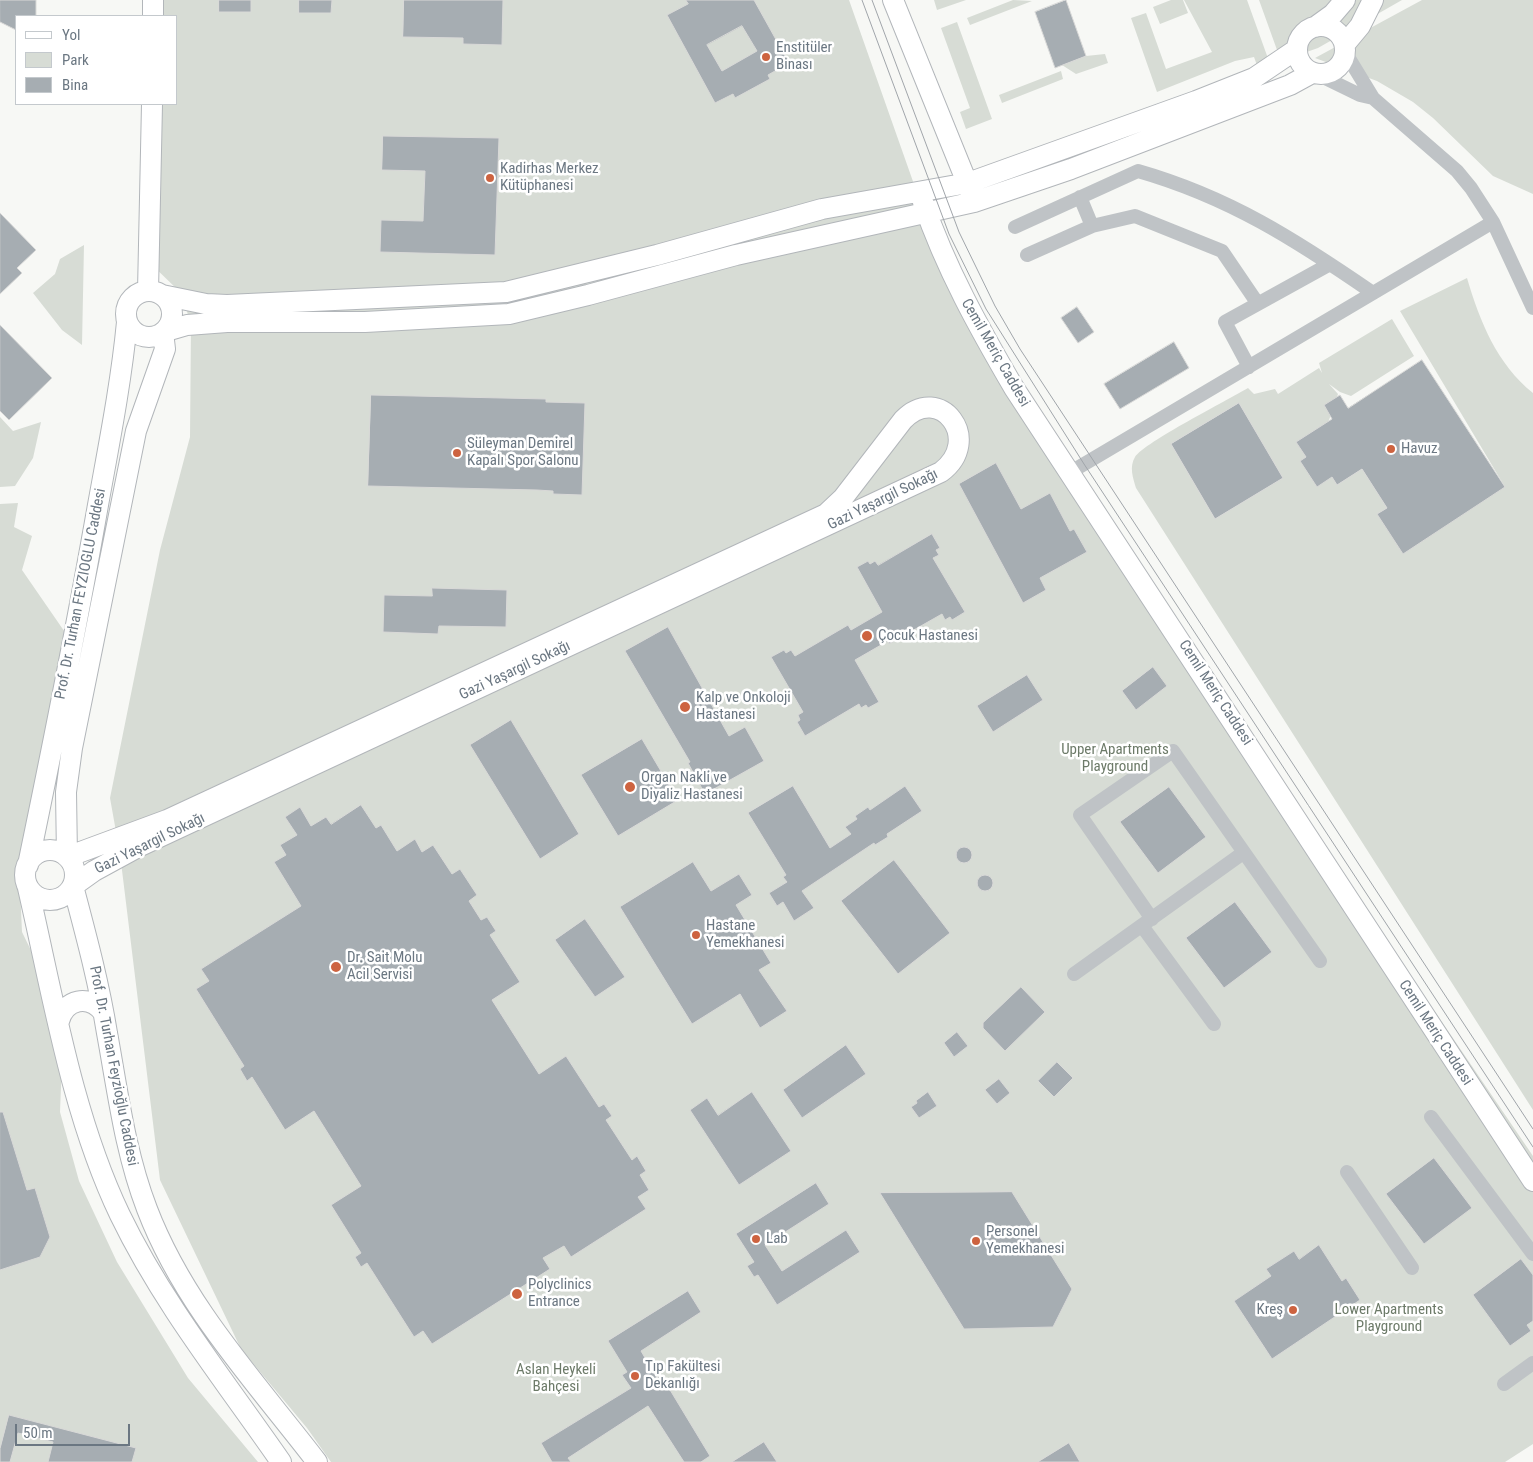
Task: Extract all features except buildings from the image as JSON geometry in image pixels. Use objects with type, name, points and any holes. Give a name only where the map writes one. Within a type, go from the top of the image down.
[{"type":"street","points":[[153,0],[153,15]]},
{"type":"street","points":[[893,0],[971,193]]},
{"type":"street","points":[[1345,0],[1333,14],[1302,35],[1297,49],[1300,63],[1316,74],[1360,95],[1373,98]]},
{"type":"street","points":[[1297,49],[1246,81],[971,193],[927,214],[736,255],[588,296],[509,314],[365,322],[227,322],[187,325],[163,332],[157,336],[142,336],[130,328],[127,322],[127,308],[130,301],[141,292],[155,293],[206,304],[227,305],[506,292],[657,256],[822,209],[920,194],[971,193],[1098,159],[1316,74],[1334,71],[1340,66],[1345,48],[1360,26],[1373,0]]},
{"type":"street","points":[[1315,27],[1330,28],[1342,37],[1345,48],[1373,98],[1457,171],[1471,188],[1493,222],[1533,308]]},
{"type":"street","points":[[152,105],[155,293],[171,306],[172,314],[171,321],[163,332]]},
{"type":"street","points":[[1015,227],[1138,171],[1220,200],[1265,223],[1373,293]]},
{"type":"street","name":"Cemil Meriç Caddesi","points":[[920,194],[942,255],[972,316],[1014,388],[1069,473],[1112,534],[1533,1182]]},
{"type":"street","points":[[1080,197],[1092,226]]},
{"type":"street","points":[[1027,255],[1092,226],[1135,216],[1222,251],[1258,304]]},
{"type":"street","points":[[1069,473],[1493,222]]},
{"type":"street","points":[[1249,367],[1225,322],[1330,264]]},
{"type":"street","name":"Prof. Dr. Turhan FEYZIOGLU Caddesi","points":[[28,865],[122,378],[127,322]]},
{"type":"street","name":"Prof. Dr. Turhan FEYZIOGLU Caddesi","points":[[67,857],[68,770],[136,431],[165,349],[163,332]]},
{"type":"street","name":"Gazi Yaşargil Sokağı","points":[[67,857],[167,820],[826,514],[843,498],[903,420],[915,410],[923,408],[936,409],[947,415],[956,424],[959,435],[958,449],[952,463],[941,472],[138,847],[102,866],[73,886]]},
{"type":"street","points":[[93,532],[110,535],[114,542]]},
{"type":"street","points":[[1214,1024],[1080,815],[1173,751],[1320,961]]},
{"type":"street","points":[[54,850],[67,857],[75,871],[73,886],[62,897],[47,900],[33,894],[28,888],[26,872],[28,865],[38,854],[54,850]]},
{"type":"street","points":[[1074,974],[1243,853]]},
{"type":"street","name":"Prof. Dr. Turhan Feyzioğlu Caddesi","points":[[73,886],[103,1012],[124,1134],[138,1187],[157,1234],[189,1293],[211,1327],[317,1462]]},
{"type":"street","name":"Prof. Dr. Turhan Feyzioğlu Caddesi","points":[[28,888],[59,1021],[94,1151],[126,1228],[169,1302],[281,1462]]},
{"type":"street","points":[[59,1021],[68,1006],[79,1001],[93,1003],[103,1012]]},
{"type":"street","points":[[1431,1117],[1533,1254]]},
{"type":"street","points":[[1347,1172],[1412,1268]]},
{"type":"street","points":[[1504,1384],[1533,1363]]},
{"type":"green space","points":[[155,0],[849,0],[928,224],[1035,423],[1533,1156],[1533,1444],[1505,1462],[331,1462],[307,1428],[241,1349],[160,1180],[120,854],[110,798],[160,550],[190,437],[191,323],[180,292],[149,262],[152,105],[178,105],[178,15],[155,15]]},
{"type":"green space","points":[[934,0],[966,0],[937,10]]},
{"type":"green space","points":[[1013,0],[1032,1],[970,25],[967,18]]},
{"type":"green space","points":[[1171,0],[1183,0],[1188,13],[1160,24],[1153,7]]},
{"type":"green space","points":[[1184,0],[1247,0],[1270,64],[1258,68],[1254,57],[1235,61],[1157,92],[1131,18],[1146,13],[1166,69],[1212,52]]},
{"type":"green space","points":[[1259,0],[1402,0],[1318,48],[1281,61]]},
{"type":"green space","points":[[1422,0],[1533,0],[1533,194],[1493,176],[1433,118],[1413,102],[1377,81],[1315,58]]},
{"type":"green space","points":[[957,22],[992,119],[966,129],[960,112],[970,108],[941,28]]},
{"type":"green space","points":[[1105,54],[1108,63],[1076,74],[1062,65],[1086,56]]},
{"type":"green space","points":[[1061,71],[1063,79],[1002,103],[999,95]]},
{"type":"green space","points":[[84,245],[82,345],[62,330],[33,293],[55,274],[60,259]]},
{"type":"green space","points":[[1467,278],[1491,341],[1509,369],[1533,393],[1533,1110],[1136,488],[1132,472],[1135,457],[1142,450],[1170,432],[1248,388],[1254,394],[1275,389],[1278,394],[1319,368],[1322,373],[1319,363],[1392,319],[1414,356],[1351,396],[1340,392],[1329,384],[1338,394],[1328,423],[1297,442],[1306,457],[1301,461],[1332,477],[1337,485],[1362,469],[1387,508],[1377,514],[1505,487],[1400,311]],"holes":[[[1239,403],[1283,478],[1215,519],[1171,444]]]},
{"type":"green space","points":[[0,417],[13,431],[41,422],[33,458],[15,486],[0,487]]},
{"type":"green space","points":[[18,503],[14,527],[32,536],[22,570],[71,641],[20,888],[22,932],[43,975],[62,1061],[60,1112],[79,1181],[117,1262],[188,1378],[258,1462],[0,1462],[0,504]]},
{"type":"tram line","points":[[862,0],[949,234],[986,309],[1084,464],[1533,1147]]},
{"type":"tram line","points":[[872,0],[959,232],[995,306],[1020,349],[1533,1129]]},
{"type":"place","name":"Enstitüler Binası","points":[[766,57]]},
{"type":"place","name":"Kadirhas Merkez Kütüphanesi","points":[[490,178]]},
{"type":"place","name":"Havuz","points":[[1391,449]]},
{"type":"place","name":"Süleyman Demirel Kapalı Spor Salonu","points":[[457,453]]},
{"type":"place","name":"Çocuk Hastanesi","points":[[867,636]]},
{"type":"place","name":"Kalp ve Onkoloji Hastanesi","points":[[685,707]]},
{"type":"place","name":"Organ Nakli ve Diyaliz Hastanesi","points":[[630,787]]},
{"type":"place","name":"Hastane Yemekhanesi","points":[[696,935]]},
{"type":"place","name":"Dr. Sait Molu Acil Servisi","points":[[336,967]]},
{"type":"place","name":"Lab","points":[[756,1239]]},
{"type":"place","name":"Personel Yemekhanesi","points":[[976,1241]]},
{"type":"place","name":"Polyclinics Entrance","points":[[517,1294]]},
{"type":"place","name":"Kreş","points":[[1293,1310]]},
{"type":"place","name":"Tıp Fakültesi Dekanlığı","points":[[635,1376]]},
{"type":"park label","name":"Upper Apartments Playground","points":[[1115,758]]},
{"type":"park label","name":"Lower Apartments Playground","points":[[1389,1318]]},
{"type":"park label","name":"Aslan Heykeli Bahçesi","points":[[556,1378]]}]
